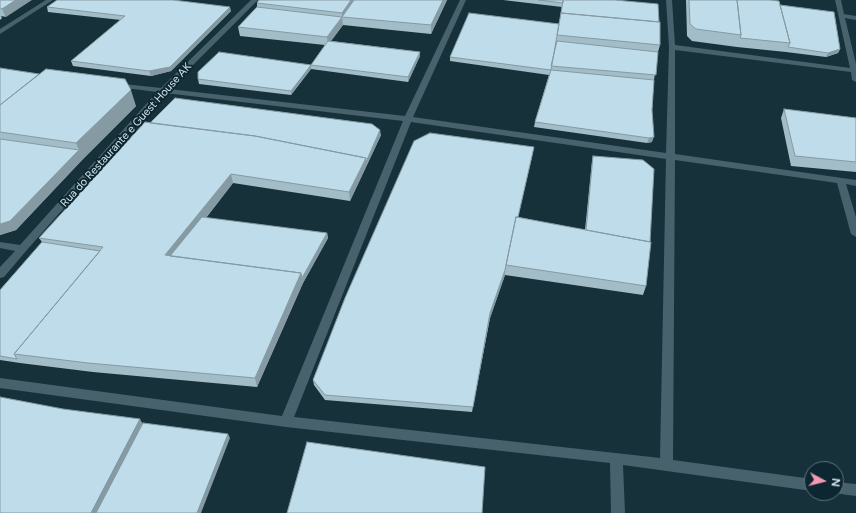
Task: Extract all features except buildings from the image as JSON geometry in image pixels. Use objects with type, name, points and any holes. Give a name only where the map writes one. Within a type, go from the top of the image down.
[{"type":"street","points":[[0,32],[50,0]]},
{"type":"street","name":"Rua do Restaurante e Guest House AK","points":[[0,274],[163,90],[255,0]]},
{"type":"street","points":[[286,422],[408,119],[463,0]]},
{"type":"street","points":[[666,465],[672,47],[669,0]]},
{"type":"street","points":[[838,0],[843,16],[856,80]]},
{"type":"street","points":[[843,16],[856,18]]},
{"type":"street","points":[[672,47],[855,71]]},
{"type":"street","points":[[112,84],[408,119],[856,183]]},
{"type":"street","points":[[841,181],[856,234]]},
{"type":"street","points":[[0,245],[23,249]]},
{"type":"street","points":[[0,383],[286,422],[616,458],[804,483]]},
{"type":"street","points":[[616,458],[618,513]]},
{"type":"street","points":[[844,489],[856,490]]}]
